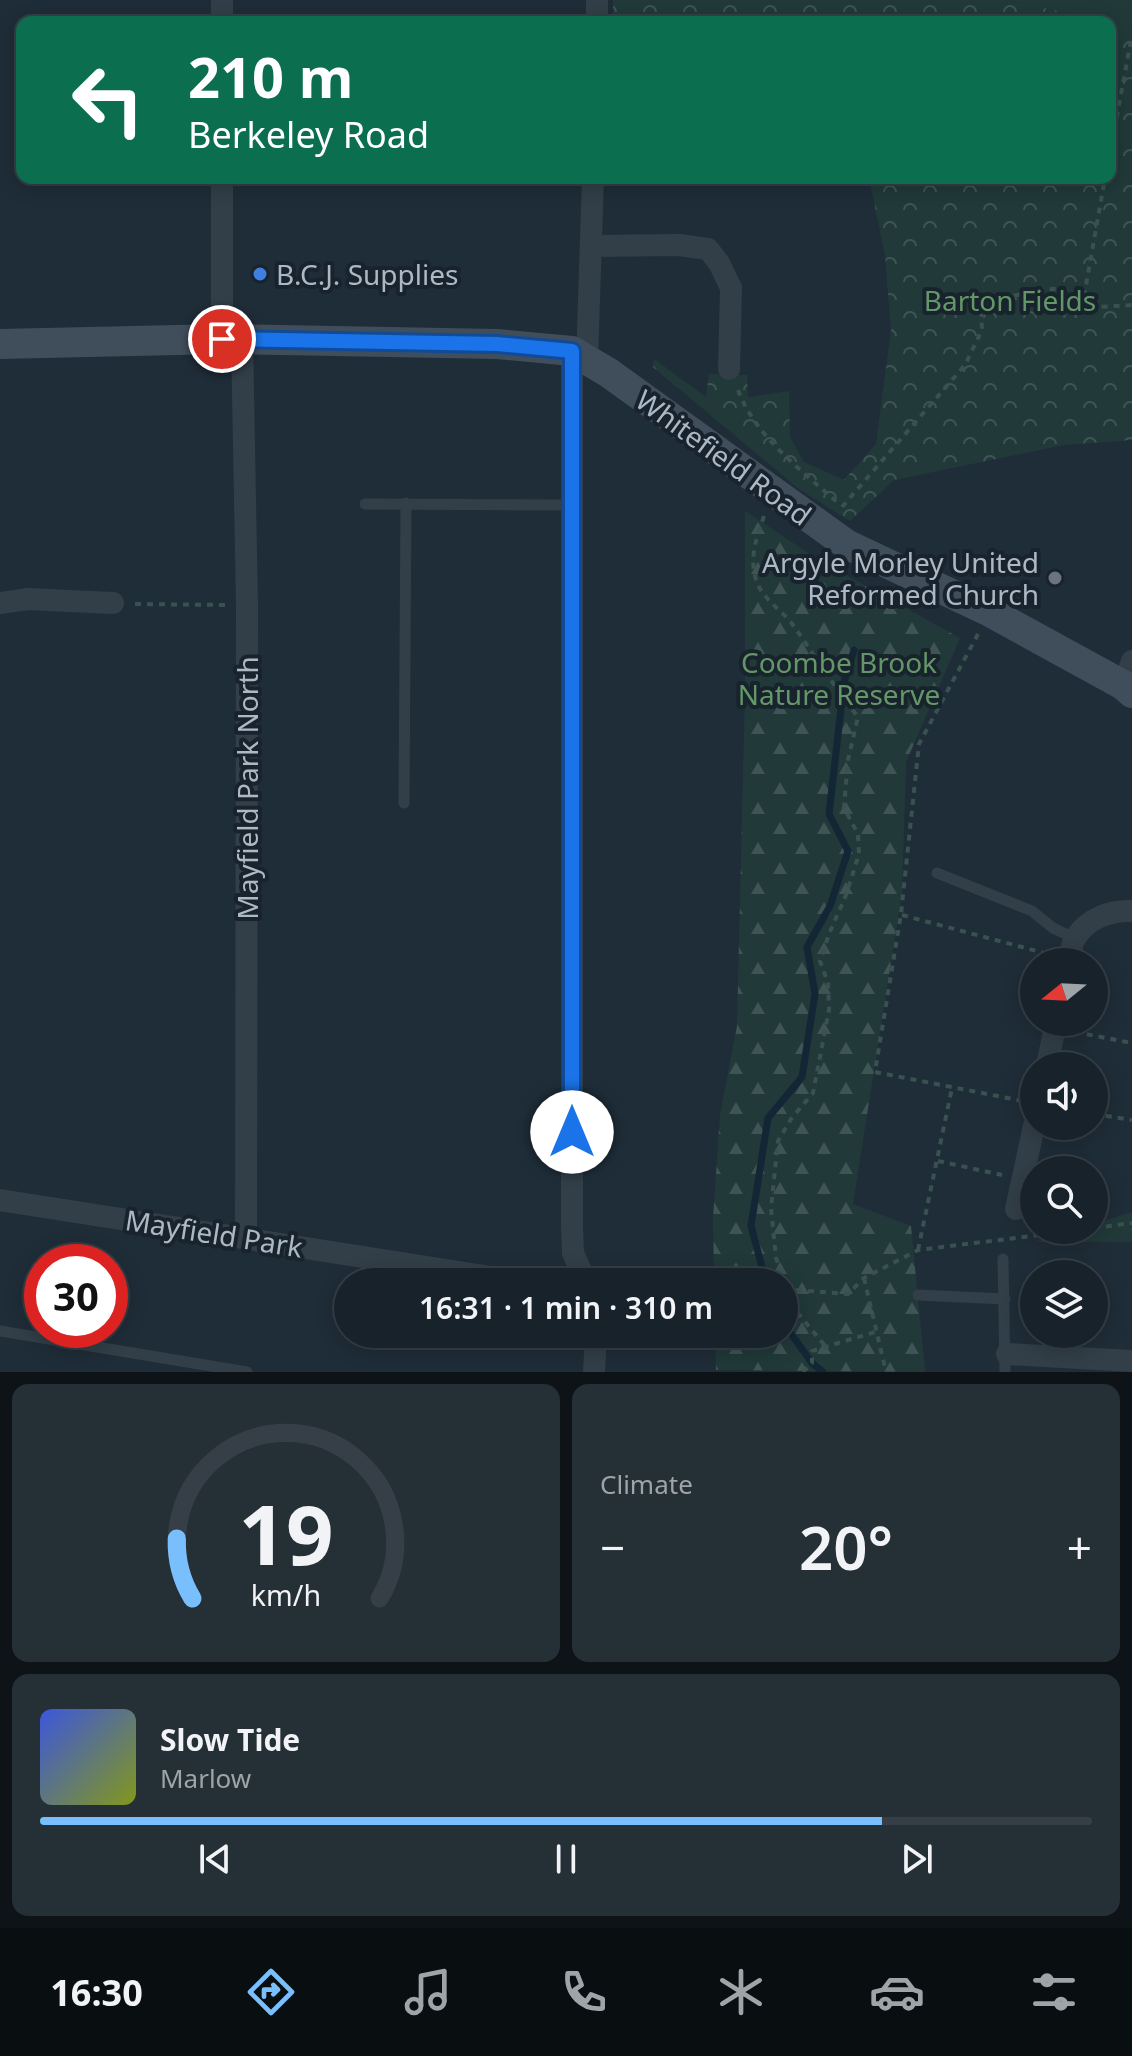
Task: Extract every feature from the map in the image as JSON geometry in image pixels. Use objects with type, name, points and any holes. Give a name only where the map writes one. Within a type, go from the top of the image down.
[{"type":"main road","points":[[0,344],[232,339],[497,344],[580,356]]},
{"type":"main road","name":"Whitefield Road","points":[[580,356],[609,373],[830,534],[1129,680]]},
{"type":"street","name":"Mayfield Park North","points":[[222,184],[247,605],[246,1238]]},
{"type":"street","points":[[576,1268],[572,1226],[572,505],[593,184]]},
{"type":"street","points":[[591,246],[679,245],[708,249],[731,288],[729,369]]},
{"type":"street","points":[[0,603],[28,599],[113,603]]},
{"type":"street","points":[[1074,948],[1095,918],[1122,910],[1132,911]]},
{"type":"street","points":[[1016,1209],[1020,1192]]},
{"type":"street","name":"Mayfield Park","points":[[0,1200],[434,1268]]},
{"type":"street","points":[[594,1372],[595,1348]]},
{"type":"street","points":[[1006,1363],[1132,1361]]},
{"type":"lane","points":[[404,803],[406,503]]},
{"type":"lane","points":[[365,504],[572,505]]},
{"type":"lane","points":[[937,873],[1032,911],[1053,928],[1067,948]]},
{"type":"lane","points":[[1003,1259],[1006,1363]]},
{"type":"lane","points":[[918,1295],[1005,1299]]},
{"type":"lane","points":[[0,1331],[247,1372]]},
{"type":"path","points":[[1116,121],[1132,35]]},
{"type":"path","points":[[1082,308],[1104,184]]},
{"type":"path","points":[[830,534],[842,506],[965,365],[982,330],[981,303],[1045,289],[1066,289],[1066,309],[1132,305]]},
{"type":"path","points":[[729,369],[746,410],[794,464],[842,506]]},
{"type":"path","points":[[772,491],[752,553],[756,580],[769,600],[791,622],[828,680],[858,717],[848,760],[844,808],[858,834],[859,854],[820,961],[828,983],[829,1010],[813,1093],[791,1119],[778,1141],[771,1208],[779,1268]]},
{"type":"path","points":[[113,603],[247,605]]},
{"type":"path","points":[[990,612],[919,744],[901,914],[875,1072],[1020,1101]]},
{"type":"path","points":[[901,914],[1049,948]]},
{"type":"path","points":[[1102,1036],[1132,1043]]},
{"type":"path","points":[[798,1290],[848,1294],[864,1278],[918,1250],[952,1088]]},
{"type":"path","points":[[1108,1116],[1132,1120]]},
{"type":"path","points":[[938,1161],[1020,1179]]},
{"type":"path","points":[[1003,1259],[1016,1209]]},
{"type":"path","points":[[1108,1226],[1132,1223]]},
{"type":"path","points":[[864,1278],[879,1331],[886,1372]]},
{"type":"path","points":[[798,1313],[826,1347]]},
{"type":"path","points":[[803,1372],[812,1363],[812,1351],[879,1331]]},
{"type":"green space","name":"Barton Fields","points":[[613,0],[1132,0],[1132,440],[1064,445],[894,480],[850,521],[799,489],[653,367],[654,359],[706,397],[709,374],[747,375],[748,397],[789,391],[790,437],[804,462],[844,480],[876,444],[891,330],[885,255],[870,184],[1116,184],[1116,16],[613,16]]},
{"type":"green space","points":[[1004,0],[1132,0],[1132,26],[1116,23],[1116,16],[1083,16]]},
{"type":"green space","name":"Coombe Brook Nature Reserve","points":[[745,511],[817,559],[960,638],[906,762],[902,892],[853,1204],[911,1226],[925,1372],[716,1370],[715,1348],[798,1348],[798,1268],[714,1268],[713,1218],[720,1115],[737,1026],[745,692]]},
{"type":"green space","points":[[1132,1212],[1132,1242],[1108,1242],[1108,1220]]},
{"type":"waterway","points":[[762,1268],[751,1226],[768,1118],[802,1077],[815,994],[807,947],[830,906],[848,851],[829,814],[844,682],[854,650]]},
{"type":"waterway","points":[[798,1344],[823,1372]]},
{"type":"place","name":"B.C.J. Supplies","points":[[260,274]]},
{"type":"place","name":"Argyle Morley United Reformed Church","points":[[1055,578]]},
{"type":"route","points":[[222,339],[497,344],[572,351],[572,1132]]}]
